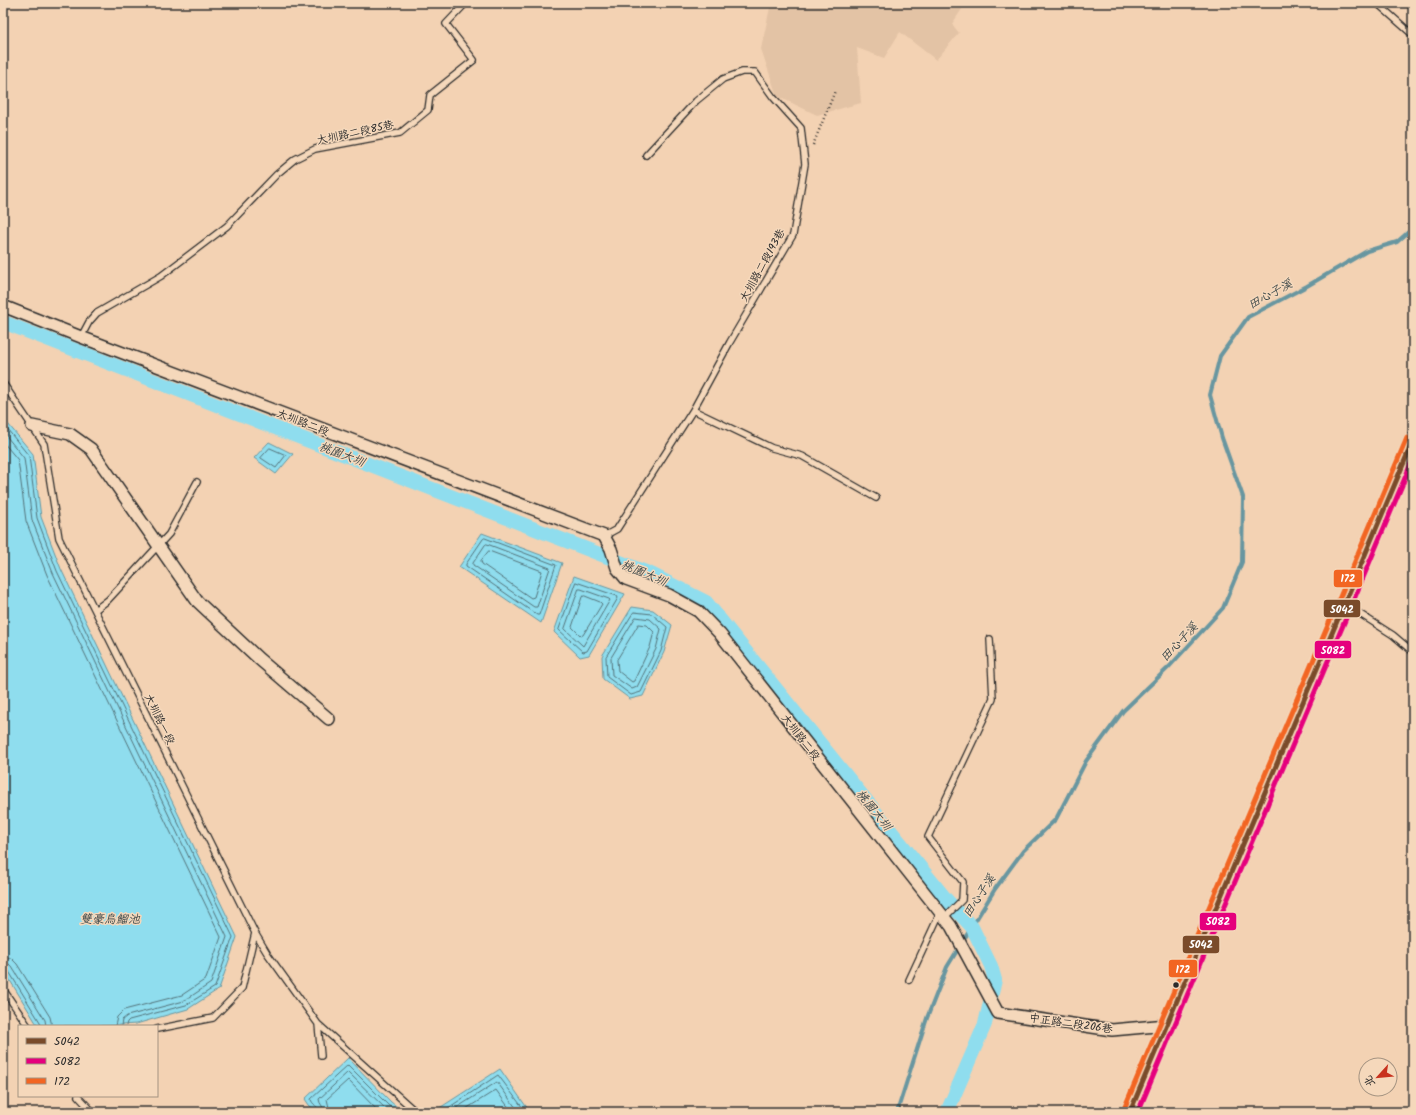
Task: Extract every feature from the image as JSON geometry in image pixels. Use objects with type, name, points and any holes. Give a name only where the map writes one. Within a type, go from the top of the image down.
[{"type":"main road","points":[[1130,1112],[1344,603],[1408,468],[1413,441]]},
{"type":"street","name":"大圳路二段","points":[[3,306],[81,338],[604,536],[611,549],[617,568],[626,579],[669,595],[698,611],[720,634],[946,918],[998,1014]]},
{"type":"street","points":[[32,426],[70,434],[92,449],[197,601],[259,659],[329,719]]},
{"type":"street","name":"中正路二段206巷","points":[[998,1014],[1112,1030],[1167,1025]]},
{"type":"lane","name":"大圳路二段85巷","points":[[81,338],[89,322],[97,313],[161,276],[227,226],[277,174],[295,159],[315,149],[400,132],[428,110],[430,95],[474,60],[446,24],[466,3]]},
{"type":"lane","points":[[1377,3],[1413,35]]},
{"type":"lane","name":"大圳路二段193巷","points":[[604,536],[617,529],[693,410],[730,342],[793,235],[805,164],[801,128],[773,97],[755,72],[742,72],[723,79],[696,101],[646,155]]},
{"type":"lane","name":"大圳路一段","points":[[3,382],[44,444],[60,538],[255,932],[267,953],[318,1024],[416,1112]]},
{"type":"lane","points":[[693,410],[772,448],[802,456],[876,498]]},
{"type":"lane","points":[[95,610],[108,600],[169,534],[197,482]]},
{"type":"lane","points":[[1344,603],[1393,635],[1413,652]]},
{"type":"lane","points":[[909,980],[946,918],[962,900],[963,882],[928,837],[993,699],[990,639]]},
{"type":"lane","points":[[158,1029],[213,1018],[242,988],[255,932]]},
{"type":"lane","points":[[3,989],[27,1025]]},
{"type":"lane","points":[[318,1024],[321,1056]]},
{"type":"lane","points":[[79,1097],[93,1112]]},
{"type":"path","points":[[805,164],[835,91]]},
{"type":"shaded area","points":[[771,3],[966,3],[952,24],[959,33],[936,60],[900,32],[884,58],[857,48],[861,103],[817,115],[777,96],[761,49]]},
{"type":"water","name":"雙豪烏鰡池","points":[[3,418],[33,454],[41,517],[61,569],[237,937],[219,989],[188,1009],[136,1024],[37,1025],[3,969]]},
{"type":"water","points":[[269,442],[293,454],[276,474],[254,458]]},
{"type":"water","points":[[482,533],[562,563],[541,623],[459,567]]},
{"type":"water","points":[[574,576],[625,594],[589,655],[580,657],[554,632]]},
{"type":"water","points":[[632,607],[653,610],[672,625],[664,652],[643,696],[630,699],[603,679],[602,656]]},
{"type":"water","points":[[348,1058],[391,1102],[403,1112],[317,1112],[309,1105],[305,1099]]},
{"type":"water","points":[[500,1069],[530,1112],[442,1112],[438,1109]]},
{"type":"waterway","name":"田心子溪","points":[[897,1112],[927,1018],[947,967],[995,889],[1023,851],[1056,819],[1086,761],[1123,711],[1169,667],[1223,608],[1242,562],[1243,497],[1222,438],[1210,395],[1220,356],[1248,317],[1307,286],[1367,251],[1397,242],[1413,228]]},
{"type":"waterway","name":"桃園大圳","points":[[3,322],[651,574],[706,602],[945,898],[972,927],[991,966],[995,980],[985,1024],[947,1112]]},
{"type":"transit line","name":"172","points":[[1124,1109],[1407,438]]},
{"type":"transit line","name":"5042","points":[[1130,1112],[1413,441]]},
{"type":"transit line","name":"5082","points":[[1138,1112],[1413,459]]}]
